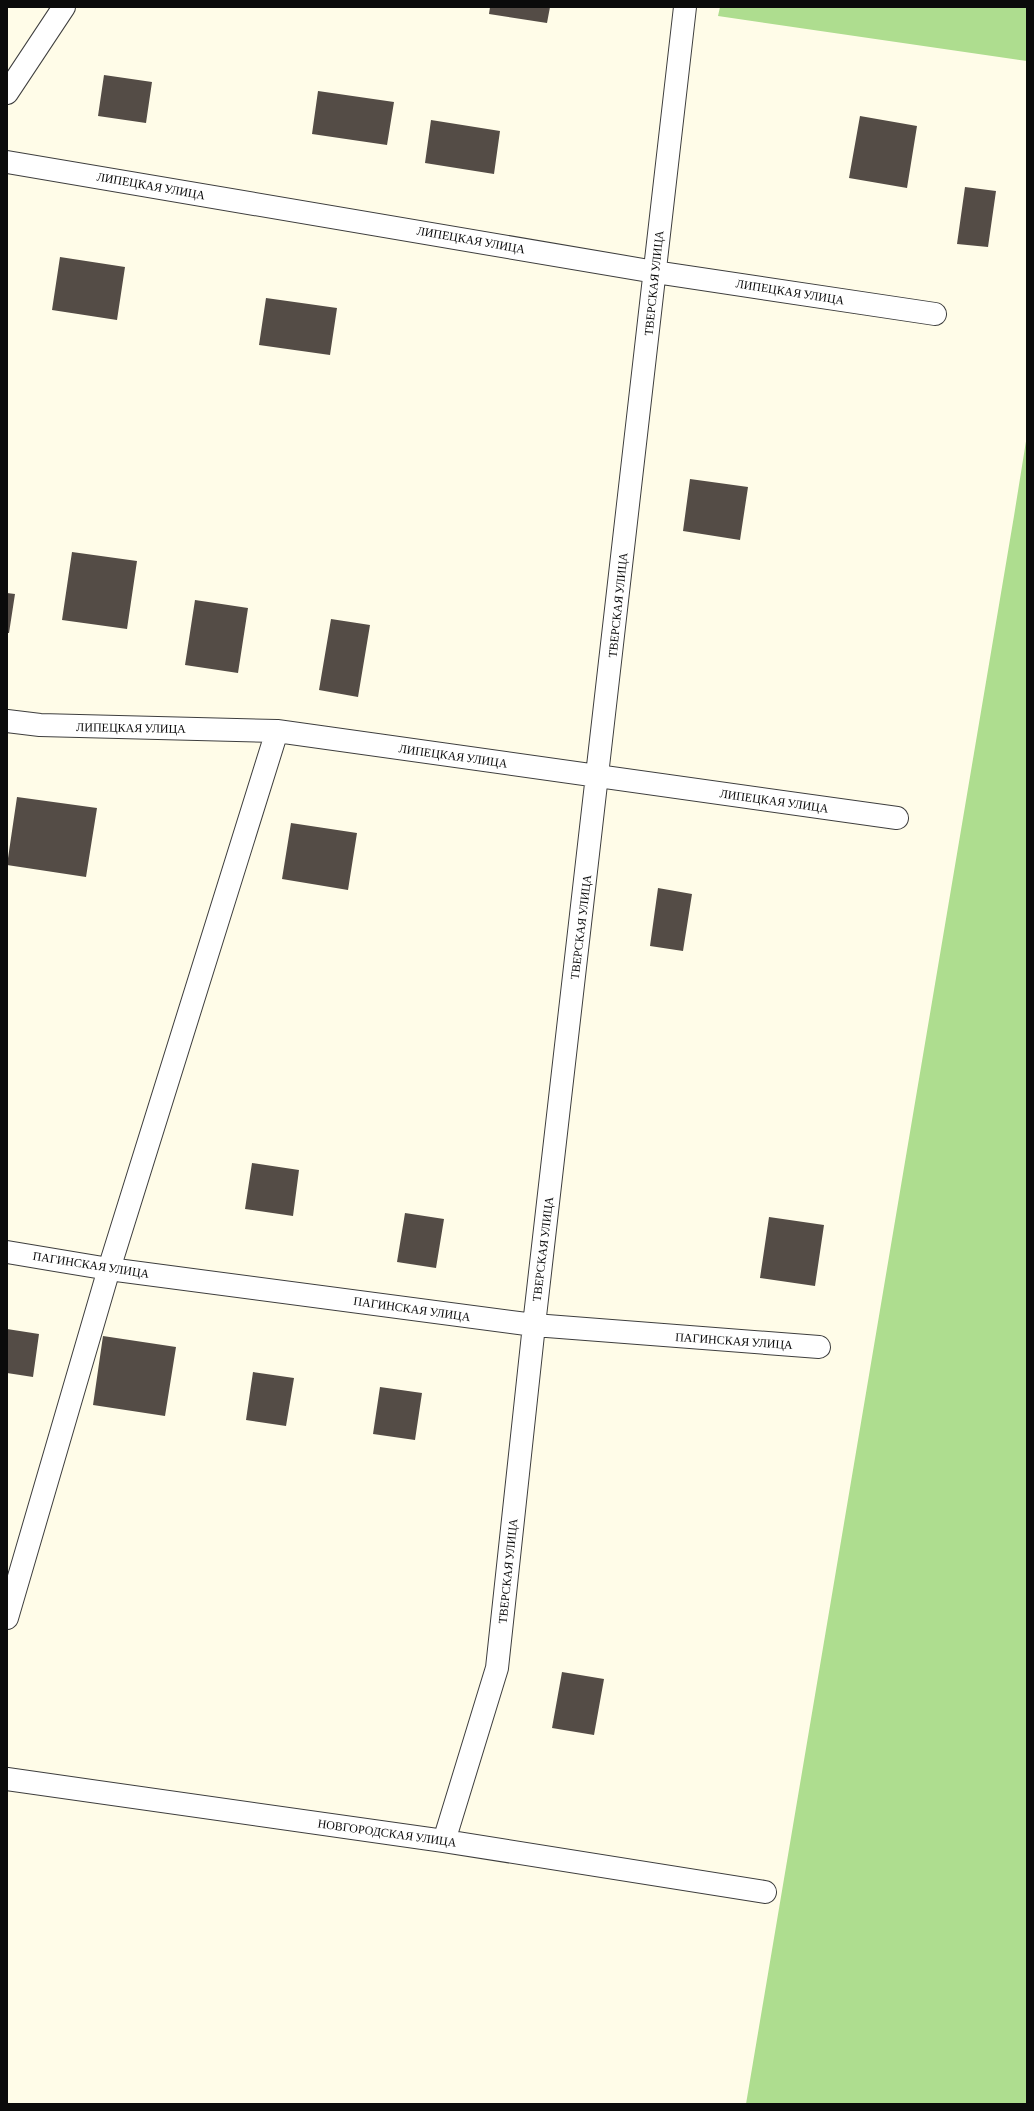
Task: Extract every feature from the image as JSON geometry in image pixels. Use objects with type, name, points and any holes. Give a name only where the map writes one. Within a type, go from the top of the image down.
[{"type":"street","points":[[7,93],[64,7]]},
{"type":"street","name":"ТВЕРСКАЯ УЛИЦА","points":[[444,1841],[498,1668],[534,1325],[656,272],[685,7]]},
{"type":"street","name":"ЛИПЕЦКАЯ УЛИЦА","points":[[7,162],[656,272],[935,314]]},
{"type":"street","name":"ЛИПЕЦКАЯ УЛИЦА","points":[[7,721],[40,725],[277,731],[897,818]]},
{"type":"street","points":[[7,1618],[109,1269],[277,731]]},
{"type":"street","name":"ПАГИНСКАЯ УЛИЦА","points":[[7,1252],[109,1269],[534,1325],[819,1347]]},
{"type":"street","name":"НОВГОРОДСКАЯ УЛИЦА","points":[[7,1779],[444,1841],[765,1892]]},
{"type":"green space","points":[[720,7],[1027,7],[1027,61],[718,16]]},
{"type":"green space","points":[[1027,435],[1027,2104],[746,2104],[1014,516]]},
{"type":"building","points":[[490,7],[550,7],[547,23],[489,14]]},
{"type":"building","points":[[104,75],[152,82],[146,123],[98,116]]},
{"type":"building","points":[[318,91],[394,102],[387,145],[312,134]]},
{"type":"building","points":[[860,116],[917,126],[907,188],[849,178]]},
{"type":"building","points":[[431,120],[500,131],[494,174],[425,163]]},
{"type":"building","points":[[965,187],[996,191],[988,247],[957,244]]},
{"type":"building","points":[[60,257],[125,267],[117,320],[52,310]]},
{"type":"building","points":[[266,298],[337,308],[330,355],[259,345]]},
{"type":"building","points":[[690,479],[748,487],[740,540],[683,531]]},
{"type":"building","points":[[72,552],[137,561],[127,629],[62,620]]},
{"type":"building","points":[[7,593],[15,594],[9,633],[7,633]]},
{"type":"building","points":[[195,600],[248,608],[238,673],[185,665]]},
{"type":"building","points":[[331,619],[370,625],[358,697],[319,690]]},
{"type":"building","points":[[17,797],[97,808],[86,877],[7,865]]},
{"type":"building","points":[[291,823],[357,833],[348,890],[282,879]]},
{"type":"building","points":[[658,888],[692,894],[683,951],[650,946]]},
{"type":"building","points":[[252,1163],[299,1170],[293,1216],[245,1209]]},
{"type":"building","points":[[405,1213],[444,1219],[436,1268],[397,1262]]},
{"type":"building","points":[[769,1217],[824,1225],[815,1286],[760,1278]]},
{"type":"building","points":[[7,1329],[39,1334],[33,1377],[7,1373]]},
{"type":"building","points":[[103,1336],[176,1347],[165,1416],[93,1405]]},
{"type":"building","points":[[253,1372],[294,1378],[286,1426],[246,1420]]},
{"type":"building","points":[[380,1387],[422,1393],[415,1440],[373,1434]]},
{"type":"building","points":[[562,1672],[604,1679],[594,1735],[552,1728]]}]
